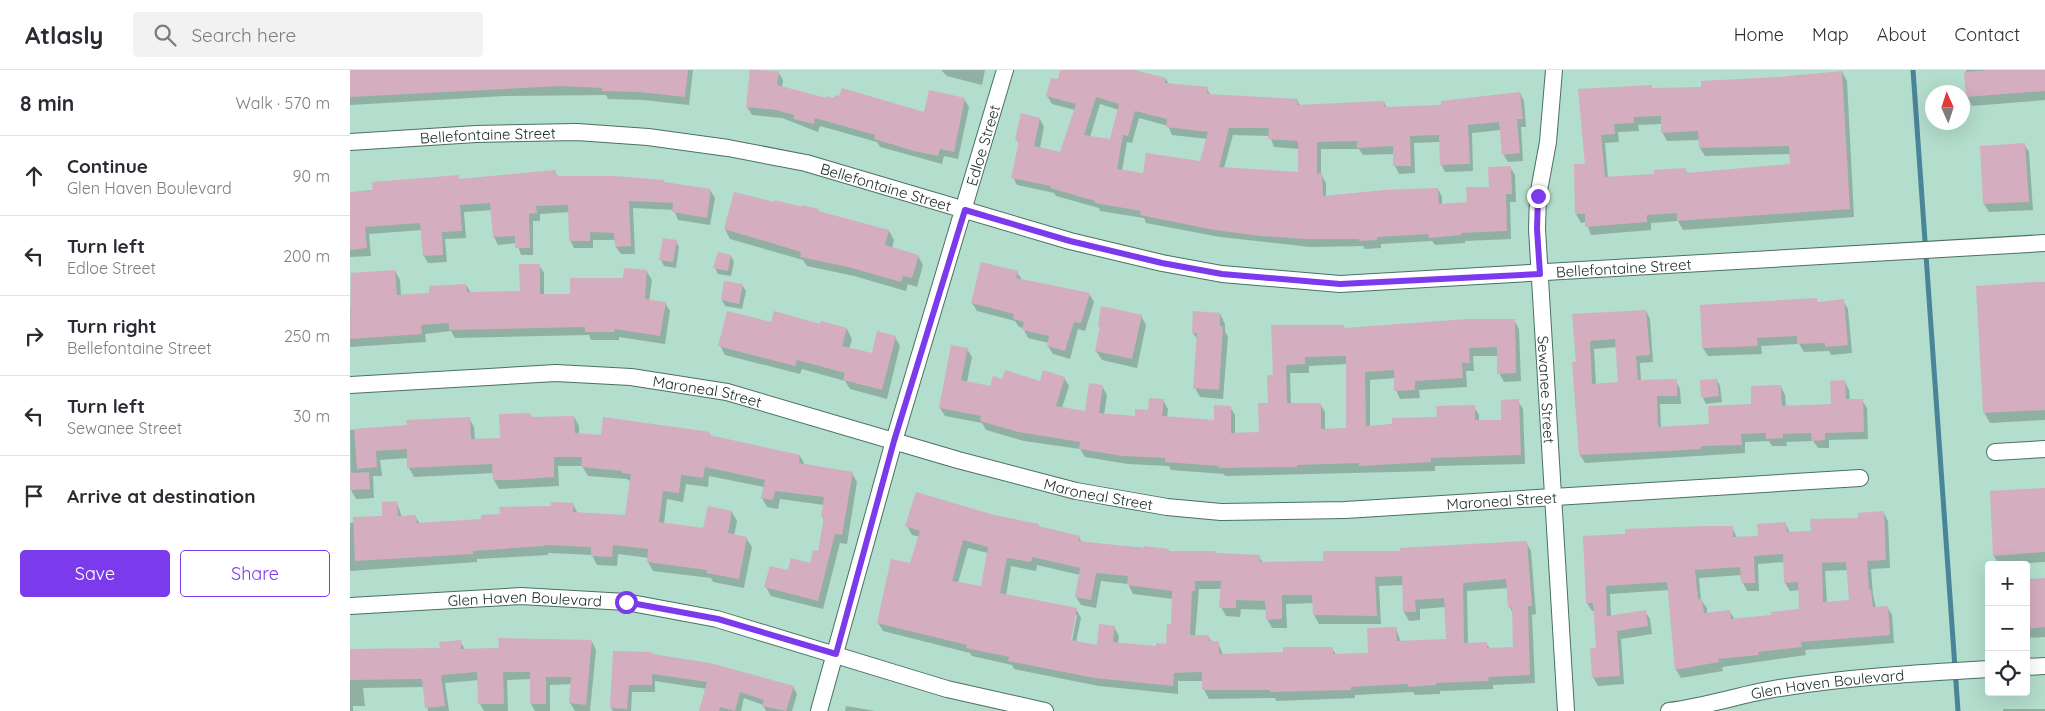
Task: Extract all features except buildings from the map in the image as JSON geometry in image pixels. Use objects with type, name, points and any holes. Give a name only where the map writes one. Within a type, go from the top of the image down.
[{"type":"street","name":"Edloe Street","points":[[819,711],[894,441],[965,210],[1005,70]]},
{"type":"street","name":"Sewanee Street","points":[[1554,70],[1548,142],[1538,196],[1537,229],[1566,711]]},
{"type":"street","name":"Bellefontaine Street","points":[[350,142],[476,134],[559,132],[648,137],[728,148],[806,163],[1070,241],[1162,263],[1222,274],[1340,284],[1540,274],[2045,243]]},
{"type":"street","name":"Maroneal Street","points":[[350,385],[556,373],[631,377],[727,392],[894,441],[1076,491],[1167,507],[1212,511],[1345,510],[1860,478]]},
{"type":"street","points":[[1995,452],[2045,449]]},
{"type":"street","name":"Glen Haven Boulevard","points":[[350,606],[521,596],[626,602],[718,619],[947,689],[1045,711]]},
{"type":"street","points":[[2030,667],[2045,666]]},
{"type":"street","name":"Glen Haven Boulevard","points":[[1669,711],[1729,700],[1778,688],[1844,679],[1985,669]]},
{"type":"waterway","points":[[1913,70],[1958,711]]},
{"type":"route","points":[[626,602],[718,619],[836,654],[894,441],[965,210],[1070,241],[1162,263],[1222,274],[1340,284],[1540,274],[1537,229],[1538,196]]}]
